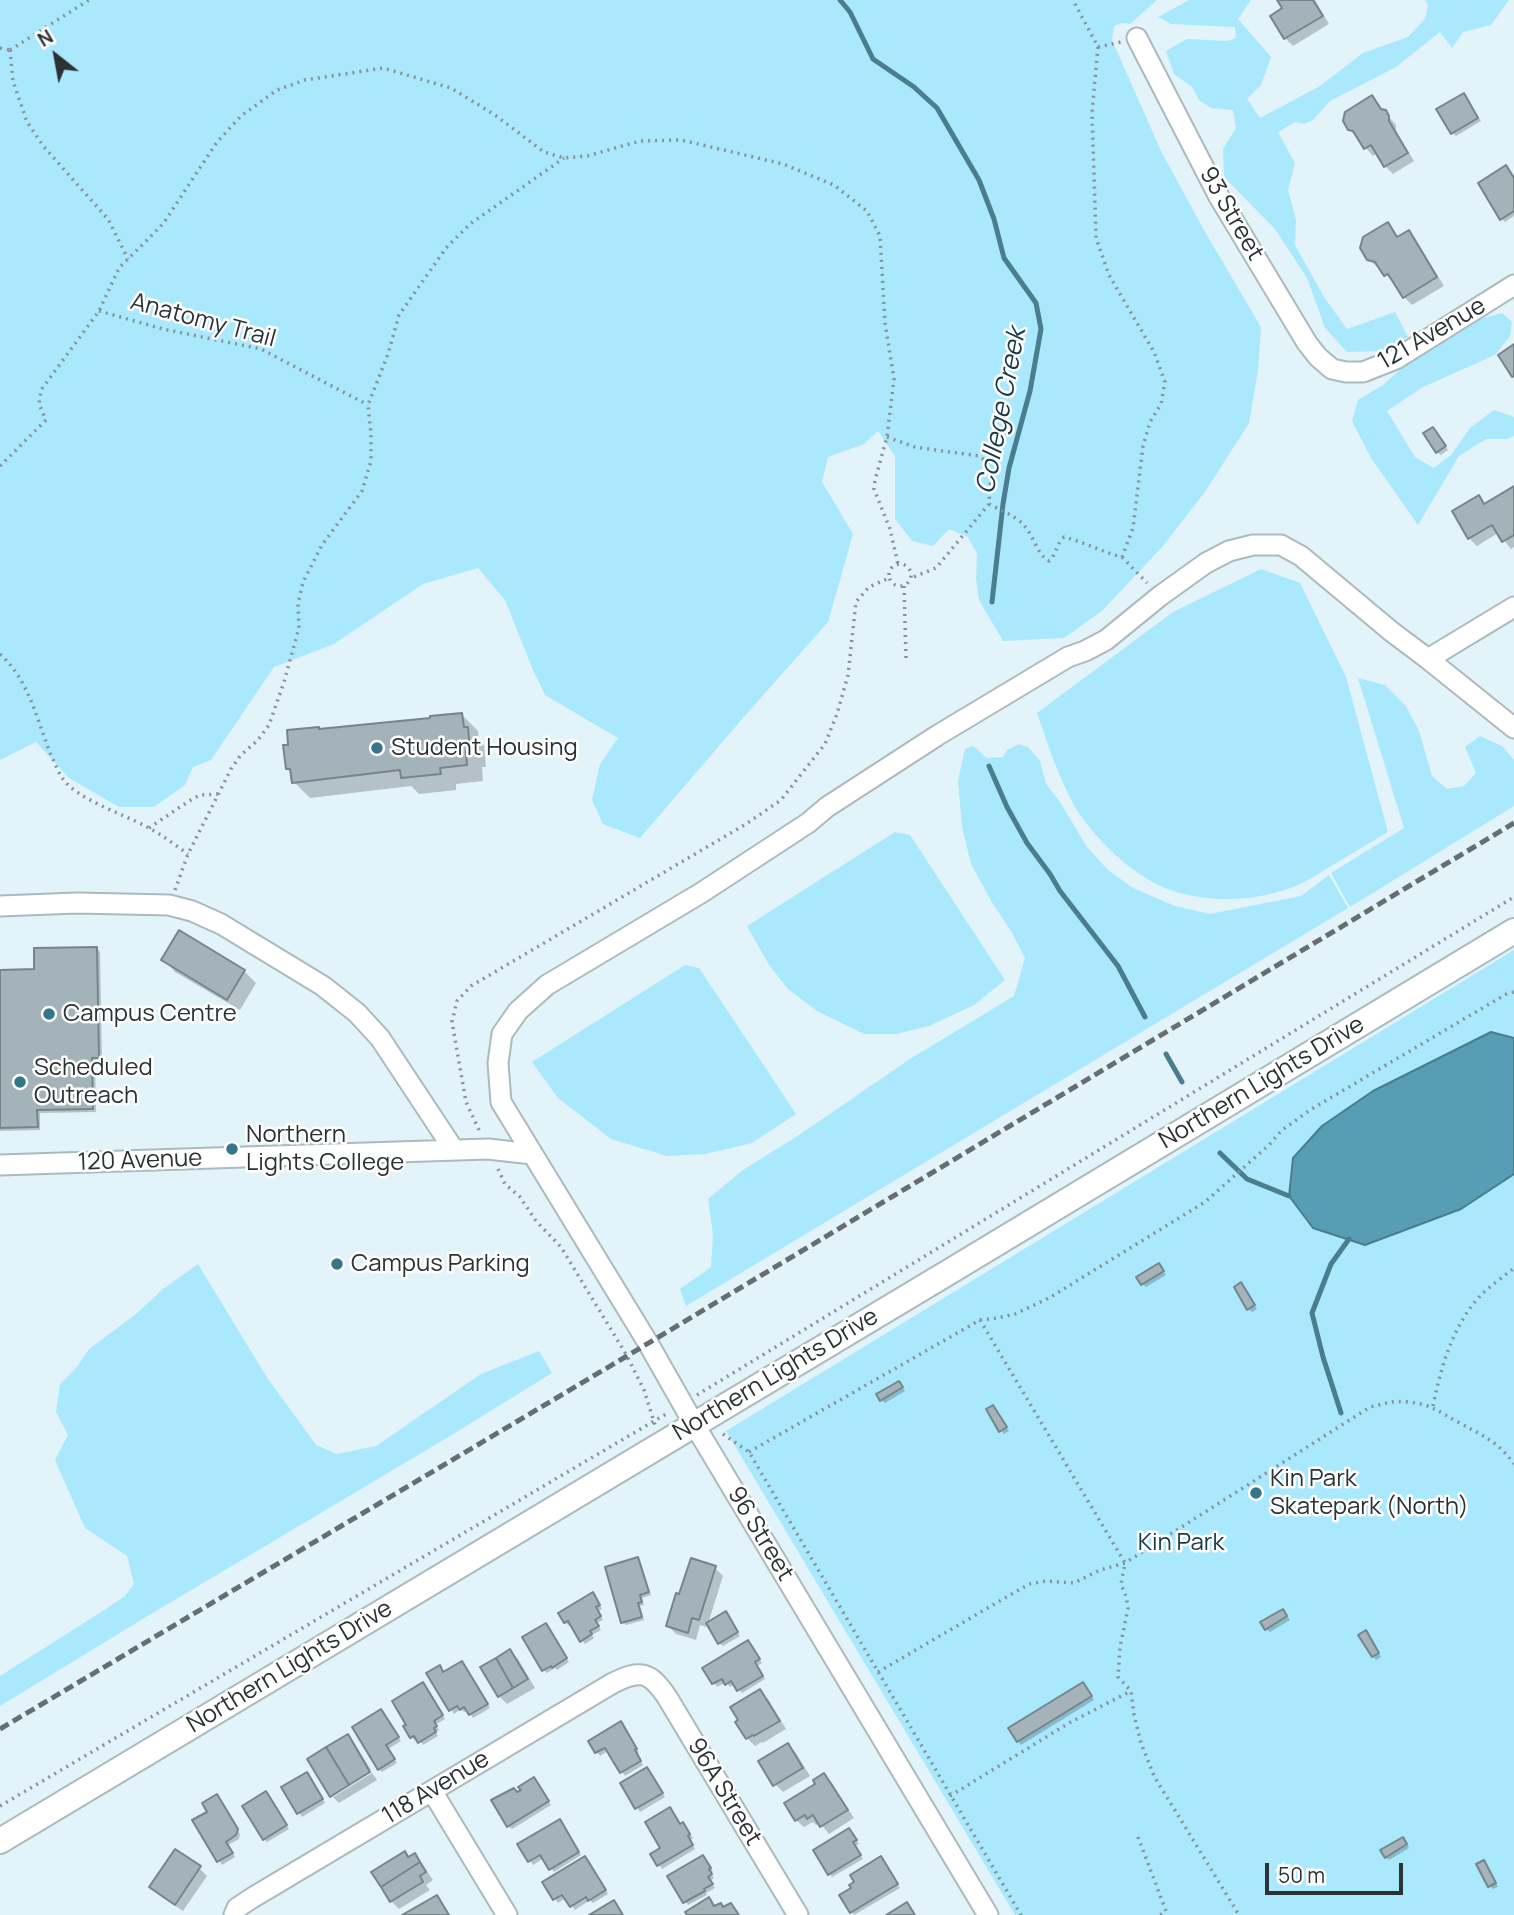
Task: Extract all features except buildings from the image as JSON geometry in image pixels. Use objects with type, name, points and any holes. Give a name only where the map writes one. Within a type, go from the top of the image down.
[{"type":"main road","name":"Northern Lights Drive","points":[[0,1841],[688,1414],[954,1269],[1514,930]]},
{"type":"main road","name":"Northern Lights Drive","points":[[0,1847],[38,1819]]},
{"type":"street","name":"93 Street","points":[[1137,38],[1218,195],[1307,343],[1332,369],[1346,372]]},
{"type":"street","name":"121 Avenue","points":[[1346,372],[1363,372],[1395,359],[1514,285]]},
{"type":"street","name":"96 Street","points":[[988,1915],[648,1343],[501,1102],[498,1063],[502,1034],[518,1011],[547,985],[701,893],[938,735],[1068,657],[1106,640],[1160,596],[1229,551],[1254,545],[1281,545],[1301,555],[1428,659]]},
{"type":"street","points":[[1514,607],[1428,659],[1514,728]]},
{"type":"street","points":[[0,906],[76,903],[169,905],[191,911],[242,936],[323,986],[357,1013],[380,1038],[454,1150]]},
{"type":"street","name":"120 Avenue","points":[[0,1165],[488,1149],[532,1154]]},
{"type":"street","name":"118 Avenue","points":[[234,1915],[237,1908],[252,1898],[614,1683],[629,1675],[646,1674]]},
{"type":"street","name":"96A Street","points":[[646,1674],[659,1684],[798,1915]]},
{"type":"street","points":[[432,1791],[507,1915]]},
{"type":"path","points":[[0,48],[10,50],[89,0]]},
{"type":"path","points":[[1073,0],[1098,47],[1092,112],[1096,238],[1109,275],[1154,352],[1165,382],[1161,404],[1150,422],[1143,446],[1133,528],[1122,557]]},
{"type":"path","points":[[10,50],[13,81],[27,122],[44,147],[108,219],[128,259]]},
{"type":"path","name":"Anatomy Trail","points":[[368,405],[261,349],[163,329],[99,311],[119,268],[163,224],[217,142],[241,116],[277,90],[304,80],[383,68],[451,88],[495,115],[544,152],[564,158]]},
{"type":"path","points":[[169,905],[188,853],[219,794],[240,756],[258,740],[269,724],[299,628],[298,604],[303,582],[322,545],[362,491],[371,461],[368,405],[388,354],[399,315],[446,248],[470,224],[564,158],[587,156],[640,141],[681,140],[783,164],[834,185],[867,211],[880,236],[884,313],[894,379],[887,437],[874,489],[890,529],[898,564]]},
{"type":"path","points":[[0,466],[46,420],[39,404],[41,390],[99,311]]},
{"type":"path","points":[[887,437],[915,447],[979,456],[987,462],[991,471],[989,504],[936,568],[911,578],[904,586],[897,586],[889,578]]},
{"type":"path","points":[[989,504],[1022,523],[1044,558],[1049,561],[1054,556],[1058,541],[1064,537],[1083,542],[1122,557],[1160,596]]},
{"type":"path","points":[[889,578],[890,570],[898,564],[909,568],[911,578]]},
{"type":"path","points":[[653,1421],[644,1390],[627,1356],[561,1247],[536,1222],[520,1197],[505,1184],[466,1102],[452,1022],[457,1001],[471,986],[746,824],[781,800],[825,744],[837,714],[848,675],[856,602],[869,587],[889,578]]},
{"type":"path","points":[[904,586],[906,659]]},
{"type":"path","points":[[0,654],[18,674],[33,704],[61,777],[70,788],[149,828],[188,853]]},
{"type":"path","points":[[149,828],[200,795],[219,794]]},
{"type":"path","points":[[0,1806],[653,1421],[688,1414],[1514,897]]},
{"type":"path","points":[[749,1452],[980,1320],[1015,1314],[1049,1298],[1205,1202],[1281,1131],[1310,1110],[1508,993],[1514,992]]},
{"type":"path","points":[[1433,1406],[1440,1372],[1455,1331],[1480,1296],[1514,1268]]},
{"type":"path","points":[[980,1320],[1125,1563],[1121,1584],[1128,1608],[1120,1647],[1118,1677],[1132,1690],[1134,1715],[1141,1743],[1154,1776],[1239,1915]]},
{"type":"path","points":[[878,1672],[1029,1584],[1046,1581],[1074,1583],[1100,1570],[1125,1563],[1370,1407],[1394,1401],[1433,1406],[1456,1422],[1483,1434],[1505,1451],[1514,1464]]},
{"type":"path","points":[[720,1433],[749,1452],[1021,1915]]},
{"type":"path","points":[[950,1796],[1069,1723],[1132,1690]]},
{"type":"path","points":[[1138,1837],[1166,1911],[1160,1915]]},
{"type":"green space","points":[[0,0],[1157,0],[1130,24],[1114,26],[1112,40],[1162,153],[1261,327],[1258,370],[1249,423],[1205,492],[1163,546],[1102,611],[1064,638],[1003,641],[979,600],[977,554],[968,537],[949,529],[933,546],[912,541],[895,519],[895,456],[878,431],[864,444],[828,457],[822,482],[853,534],[828,622],[640,838],[603,824],[592,800],[600,764],[618,738],[545,695],[505,600],[478,568],[423,584],[334,644],[274,667],[211,760],[193,767],[185,785],[154,807],[119,807],[69,778],[36,742],[0,760]]},
{"type":"green space","points":[[1189,0],[1251,0],[1238,19],[1271,57],[1261,85],[1247,99],[1260,118],[1320,86],[1363,53],[1408,37],[1425,19],[1428,5],[1425,0],[1509,0],[1491,25],[1463,32],[1452,48],[1440,32],[1396,67],[1330,101],[1313,120],[1304,124],[1295,122],[1278,132],[1295,163],[1288,190],[1296,220],[1295,245],[1324,297],[1347,329],[1395,312],[1408,337],[1381,351],[1347,352],[1325,328],[1307,278],[1275,229],[1224,177],[1223,149],[1236,128],[1233,110],[1211,108],[1199,100],[1192,87],[1174,74],[1166,51],[1187,39],[1227,41],[1236,38],[1235,27],[1171,24],[1158,17]]},
{"type":"green space","points":[[1502,313],[1512,322],[1510,336],[1495,355],[1423,387],[1387,411],[1415,457],[1434,468],[1451,455],[1470,428],[1494,410],[1514,417],[1514,436],[1507,439],[1486,439],[1459,456],[1418,525],[1371,458],[1352,421],[1358,400],[1383,385],[1409,362],[1480,319]]},
{"type":"green space","points":[[1261,569],[1300,583],[1346,677],[1388,832],[1296,886],[1248,898],[1197,897],[1165,888],[1139,874],[1114,854],[1092,831],[1063,784],[1037,713],[1173,612]]},
{"type":"green space","points":[[1358,678],[1385,685],[1406,706],[1419,731],[1432,776],[1447,789],[1464,786],[1476,773],[1465,747],[1480,736],[1502,746],[1514,760],[1514,806],[1350,907],[1331,873],[1404,828]]},
{"type":"green space","points":[[1019,744],[1028,747],[1040,761],[1046,784],[1087,847],[1108,870],[1133,888],[1175,906],[1210,914],[1301,896],[1329,875],[1348,908],[686,1306],[680,1289],[711,1267],[713,1234],[708,1199],[743,1170],[910,1059],[1014,996],[1025,958],[971,864],[962,826],[958,781],[965,749],[973,746],[987,758],[1003,757],[1007,750]]},
{"type":"green space","points":[[895,832],[910,835],[1005,980],[974,1005],[929,1026],[896,1034],[864,1034],[817,1011],[788,989],[769,965],[747,926]]},
{"type":"green space","name":"Kin Park","points":[[1514,950],[1514,1915],[1015,1915],[726,1431]]},
{"type":"green space","points":[[685,965],[699,968],[796,1114],[752,1143],[705,1154],[667,1156],[611,1139],[558,1098],[532,1062]]},
{"type":"green space","points":[[198,1264],[266,1376],[316,1445],[337,1454],[376,1446],[481,1374],[539,1351],[552,1373],[0,1706],[0,1676],[125,1596],[134,1584],[127,1556],[85,1528],[55,1460],[68,1435],[56,1412],[60,1384],[77,1367],[89,1349]]},
{"type":"shaded area","points":[[1491,1032],[1514,1038],[1514,1174],[1461,1209],[1365,1245],[1313,1228],[1289,1196],[1293,1158],[1322,1126],[1373,1091]]},
{"type":"waterway","name":"College Creek","points":[[840,0],[850,12],[873,59],[914,87],[937,108],[979,180],[994,219],[1004,258],[1036,303],[1041,329],[1030,391],[1009,468],[992,602]]},
{"type":"waterway","points":[[989,766],[1027,843],[1118,966],[1145,1017]]},
{"type":"waterway","points":[[1166,1054],[1182,1082]]},
{"type":"waterway","points":[[1220,1153],[1247,1179],[1289,1196]]},
{"type":"waterway","points":[[1341,1413],[1312,1313],[1331,1264],[1349,1239]]},
{"type":"railway","points":[[0,1729],[1514,823]]},
{"type":"place","name":"Student Housing","points":[[377,748]]},
{"type":"place","name":"Campus Centre","points":[[49,1014]]},
{"type":"place","name":"Scheduled Outreach","points":[[20,1082]]},
{"type":"place","name":"Northern Lights College","points":[[232,1149]]},
{"type":"place","name":"Campus Parking","points":[[337,1264]]},
{"type":"place","name":"Kin Park Skatepark (North)","points":[[1256,1493]]}]
